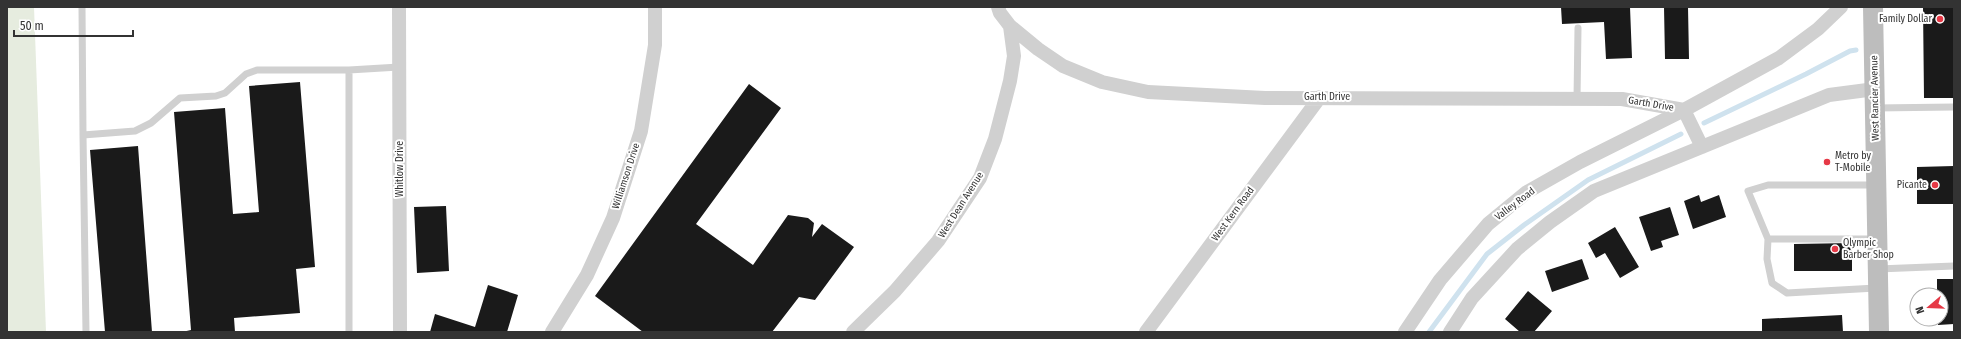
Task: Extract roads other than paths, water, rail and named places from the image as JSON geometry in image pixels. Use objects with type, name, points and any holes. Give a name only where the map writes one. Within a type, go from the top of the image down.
[{"type":"main road","name":"West Rancier Avenue","points":[[1873,7],[1879,332]]},
{"type":"street","name":"Whitlow Drive","points":[[398,7],[400,332]]},
{"type":"street","name":"Williamson Drive","points":[[552,332],[587,275],[613,218],[641,131],[655,45],[655,7]]},
{"type":"street","name":"Garth Drive","points":[[998,7],[1000,13],[1010,26],[1038,49],[1063,66],[1102,82],[1148,92],[1265,98],[1622,99],[1684,110],[1779,58],[1818,29],[1841,7]]},
{"type":"street","name":"West Dean Avenue","points":[[853,332],[895,291],[938,241],[980,178],[995,139],[1010,81],[1014,56],[1010,26]]},
{"type":"street","points":[[1450,332],[1472,298],[1517,249],[1550,222],[1594,191],[1829,95],[1875,98]]},
{"type":"street","name":"West Kern Road","points":[[1146,332],[1320,97]]},
{"type":"street","name":"Garth Drive","points":[[1684,110],[1702,148]]},
{"type":"street","name":"Valley Road","points":[[1405,332],[1440,280],[1488,224],[1527,192],[1580,162],[1684,110]]},
{"type":"lane","points":[[82,7],[86,332]]},
{"type":"lane","points":[[1577,99],[1578,28]]},
{"type":"lane","points":[[83,135],[136,131],[151,123],[180,98],[216,96],[225,93],[246,74],[257,70],[349,70],[399,67]]},
{"type":"lane","points":[[349,70],[349,332]]},
{"type":"lane","points":[[1875,98],[1954,107]]},
{"type":"lane","points":[[1876,185],[1768,185],[1748,191],[1768,239],[1767,259],[1772,283],[1787,293],[1954,266]]},
{"type":"lane","points":[[1768,239],[1878,239]]},
{"type":"waterway","points":[[1704,123],[1850,51],[1856,50]]},
{"type":"waterway","points":[[1429,332],[1487,254],[1524,225],[1588,180],[1681,134]]},
{"type":"place","name":"Family Dollar","points":[[1940,19]]},
{"type":"place","name":"Metro by T-Mobile","points":[[1827,162]]},
{"type":"place","name":"Picante","points":[[1935,185]]},
{"type":"place","name":"Olympic Barber Shop","points":[[1835,249]]}]
